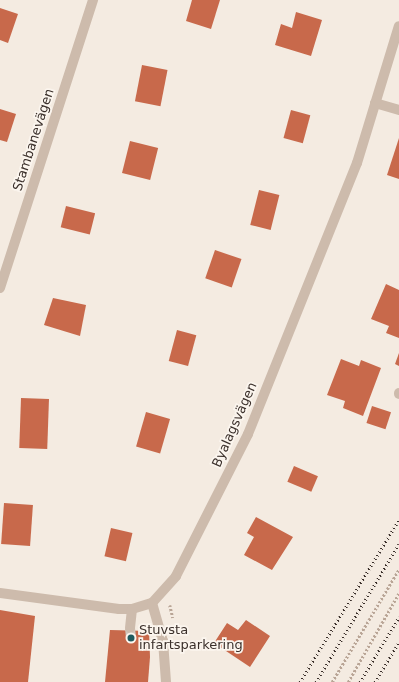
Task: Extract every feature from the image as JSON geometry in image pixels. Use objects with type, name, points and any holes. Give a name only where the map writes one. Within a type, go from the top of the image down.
[{"type":"street","name":"Stambanevägen","points":[[0,288],[93,0]]},
{"type":"street","name":"Byalagsvägen","points":[[152,603],[176,576],[248,434],[357,163],[399,26]]},
{"type":"street","points":[[376,103],[399,110]]},
{"type":"street","points":[[0,593],[119,609],[132,609],[152,603],[163,641],[166,682]]},
{"type":"street","points":[[130,628],[132,609]]},
{"type":"path","points":[[332,682],[399,569]]},
{"type":"path","points":[[348,682],[399,593]]},
{"type":"building","points":[[192,0],[220,0],[211,29],[186,21]]},
{"type":"building","points":[[0,8],[18,14],[8,43],[0,40]]},
{"type":"building","points":[[296,12],[322,20],[311,56],[275,45],[281,24],[292,28]]},
{"type":"building","points":[[142,65],[168,70],[160,106],[135,101]]},
{"type":"building","points":[[0,109],[16,114],[7,142],[0,140]]},
{"type":"building","points":[[291,110],[310,115],[303,143],[283,138]]},
{"type":"building","points":[[399,138],[399,179],[387,175]]},
{"type":"building","points":[[130,141],[158,148],[150,180],[122,173]]},
{"type":"building","points":[[259,190],[279,195],[271,230],[250,225]]},
{"type":"building","points":[[66,206],[95,213],[90,235],[61,227]]},
{"type":"building","points":[[215,250],[241,259],[232,287],[205,278]]},
{"type":"building","points":[[386,284],[399,290],[399,338],[386,333],[389,326],[371,319]]},
{"type":"building","points":[[53,298],[86,305],[80,336],[44,325]]},
{"type":"building","points":[[177,330],[196,335],[188,366],[169,361]]},
{"type":"building","points":[[399,353],[399,366],[395,364]]},
{"type":"building","points":[[341,359],[359,366],[361,360],[381,368],[363,416],[343,408],[345,401],[327,395]]},
{"type":"building","points":[[21,398],[49,399],[47,449],[19,448]]},
{"type":"building","points":[[372,406],[391,412],[385,429],[366,423]]},
{"type":"building","points":[[146,412],[170,419],[160,453],[136,447]]},
{"type":"building","points":[[294,466],[318,476],[311,492],[287,482]]},
{"type":"building","points":[[4,503],[33,505],[30,546],[1,544]]},
{"type":"building","points":[[256,517],[293,537],[272,570],[244,555],[254,537],[247,533]]},
{"type":"building","points":[[111,528],[132,533],[126,561],[104,556]]},
{"type":"building","points":[[0,610],[35,616],[28,682],[0,682]]},
{"type":"building","points":[[246,620],[270,636],[250,667],[214,643],[227,623],[238,630]]},
{"type":"building","points":[[110,630],[149,631],[150,657],[148,682],[105,682]]},
{"type":"tunnel","points":[[130,628],[131,638]]},
{"type":"railway","points":[[300,682],[399,520]]},
{"type":"railway","points":[[316,682],[399,544]]},
{"type":"railway","points":[[360,682],[399,617]]},
{"type":"railway","points":[[375,682],[399,642]]},
{"type":"place","name":"Stuvsta infartsparkering","points":[[131,638]]}]
